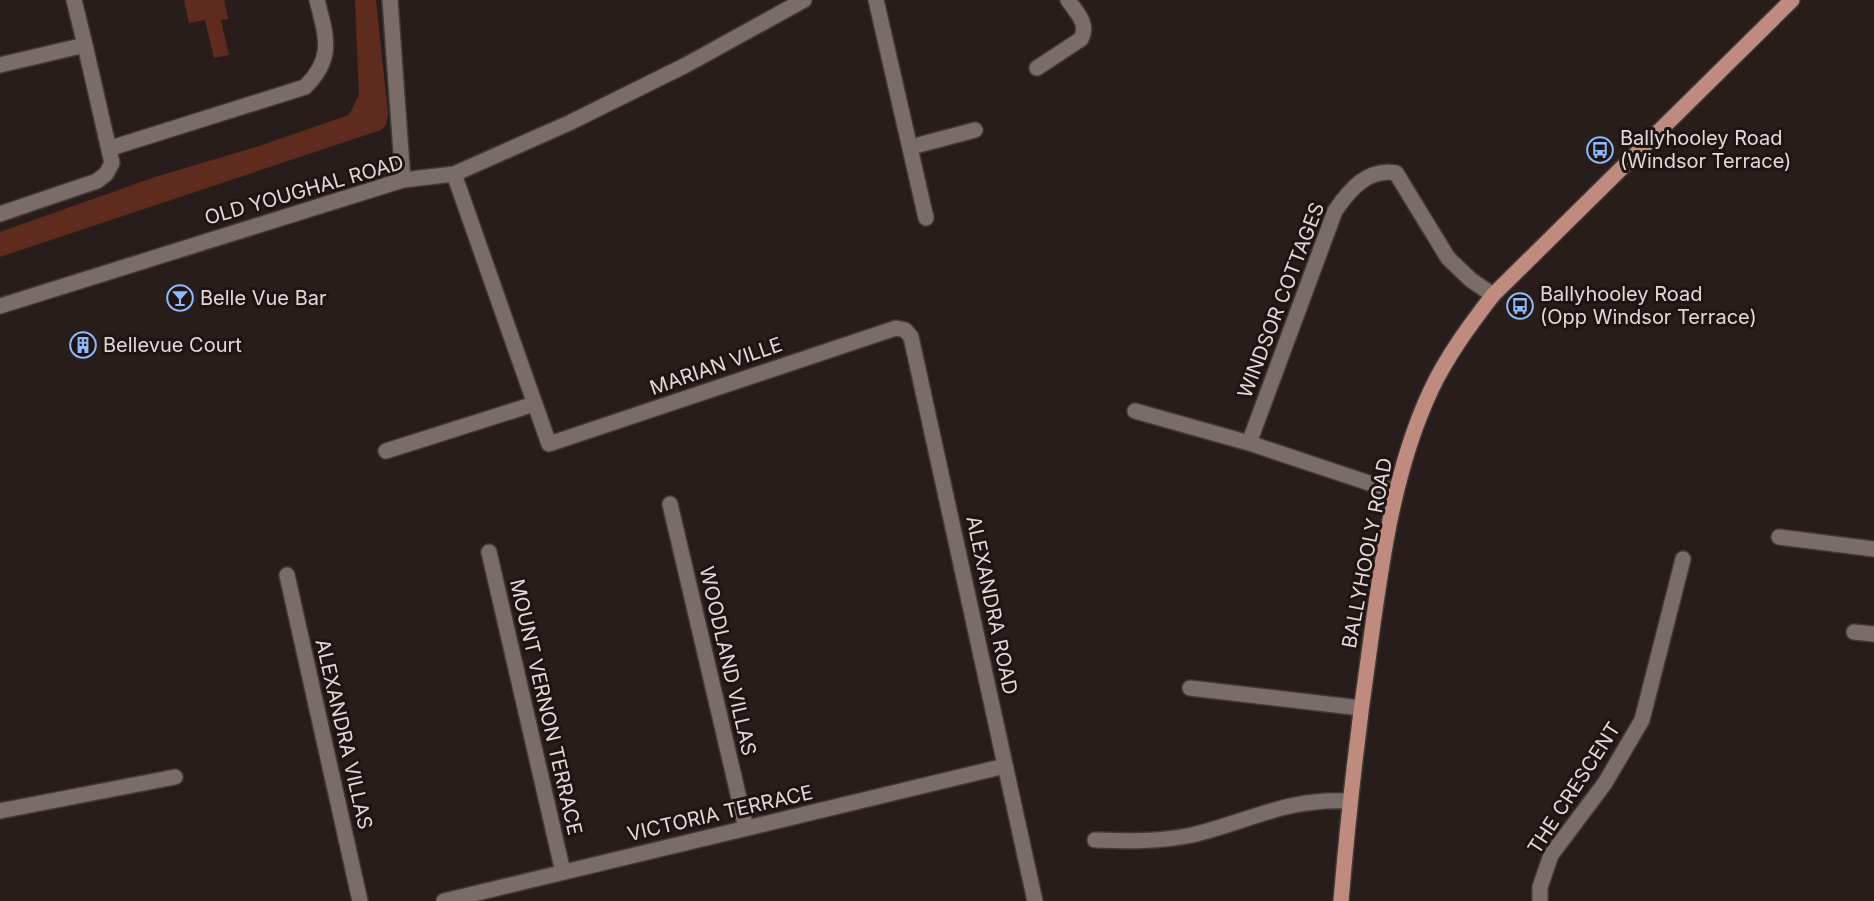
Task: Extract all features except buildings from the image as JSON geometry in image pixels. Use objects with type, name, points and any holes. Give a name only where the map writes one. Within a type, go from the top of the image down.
[{"type":"main road","name":"BALLYHOOLY ROAD","points":[[1341,901],[1349,801],[1379,586],[1396,492],[1416,426],[1431,389],[1464,333],[1493,295],[1792,0]]},
{"type":"street","points":[[0,214],[97,181],[106,174],[112,163],[111,148],[74,0]]},
{"type":"street","points":[[111,148],[305,87],[318,74],[326,53],[327,39],[317,0]]},
{"type":"street","points":[[390,0],[403,180]]},
{"type":"street","name":"OLD YOUGHAL ROAD","points":[[0,306],[403,180],[454,174],[580,118],[686,65],[804,0]]},
{"type":"street","points":[[876,0],[926,218]]},
{"type":"street","points":[[1037,68],[1081,39],[1084,34],[1082,19],[1068,0]]},
{"type":"street","points":[[0,65],[85,45]]},
{"type":"street","points":[[911,147],[975,130]]},
{"type":"street","name":"WINDSOR COTTAGES","points":[[1249,443],[1335,212],[1345,196],[1360,182],[1375,173],[1396,173],[1448,258],[1471,280],[1493,295]]},
{"type":"street","points":[[386,451],[534,404],[454,174]]},
{"type":"street","name":"MARIAN VILLE","points":[[534,404],[549,444],[896,328]]},
{"type":"street","name":"ALEXANDRA ROAD","points":[[896,328],[905,330],[915,348],[1035,901]]},
{"type":"street","points":[[1135,411],[1249,443],[1396,492]]},
{"type":"street","name":"WOODLAND VILLAS","points":[[670,504],[746,828]]},
{"type":"street","points":[[1779,537],[1874,549]]},
{"type":"street","name":"MOUNT VERNON TERRACE","points":[[489,552],[563,872]]},
{"type":"street","name":"THE CRESCENT","points":[[1540,901],[1540,887],[1551,855],[1605,783],[1642,720],[1683,559]]},
{"type":"street","name":"ALEXANDRA VILLAS","points":[[287,575],[360,901]]},
{"type":"street","points":[[1854,632],[1874,633]]},
{"type":"street","points":[[1190,688],[1361,708]]},
{"type":"street","name":"VICTORIA TERRACE","points":[[444,901],[1005,766]]},
{"type":"street","points":[[0,812],[175,777]]},
{"type":"street","points":[[1095,840],[1143,842],[1192,835],[1295,803],[1321,799],[1349,801]]},
{"type":"shaded area","points":[[184,0],[224,0],[228,19],[221,20],[229,55],[214,58],[205,20],[189,23]]},
{"type":"shaded area","points":[[355,0],[376,0],[388,114],[386,125],[381,130],[0,257],[0,232],[155,177],[256,147],[349,115],[359,95]]},
{"type":"place","name":"Ballyhooley Road (Windsor Terrace)","points":[[1600,150]]},
{"type":"place","name":"Belle Vue Bar","points":[[180,298]]},
{"type":"place","name":"Ballyhooley Road (Opp Windsor Terrace)","points":[[1520,306]]},
{"type":"place","name":"Bellevue Court","points":[[83,345]]}]
